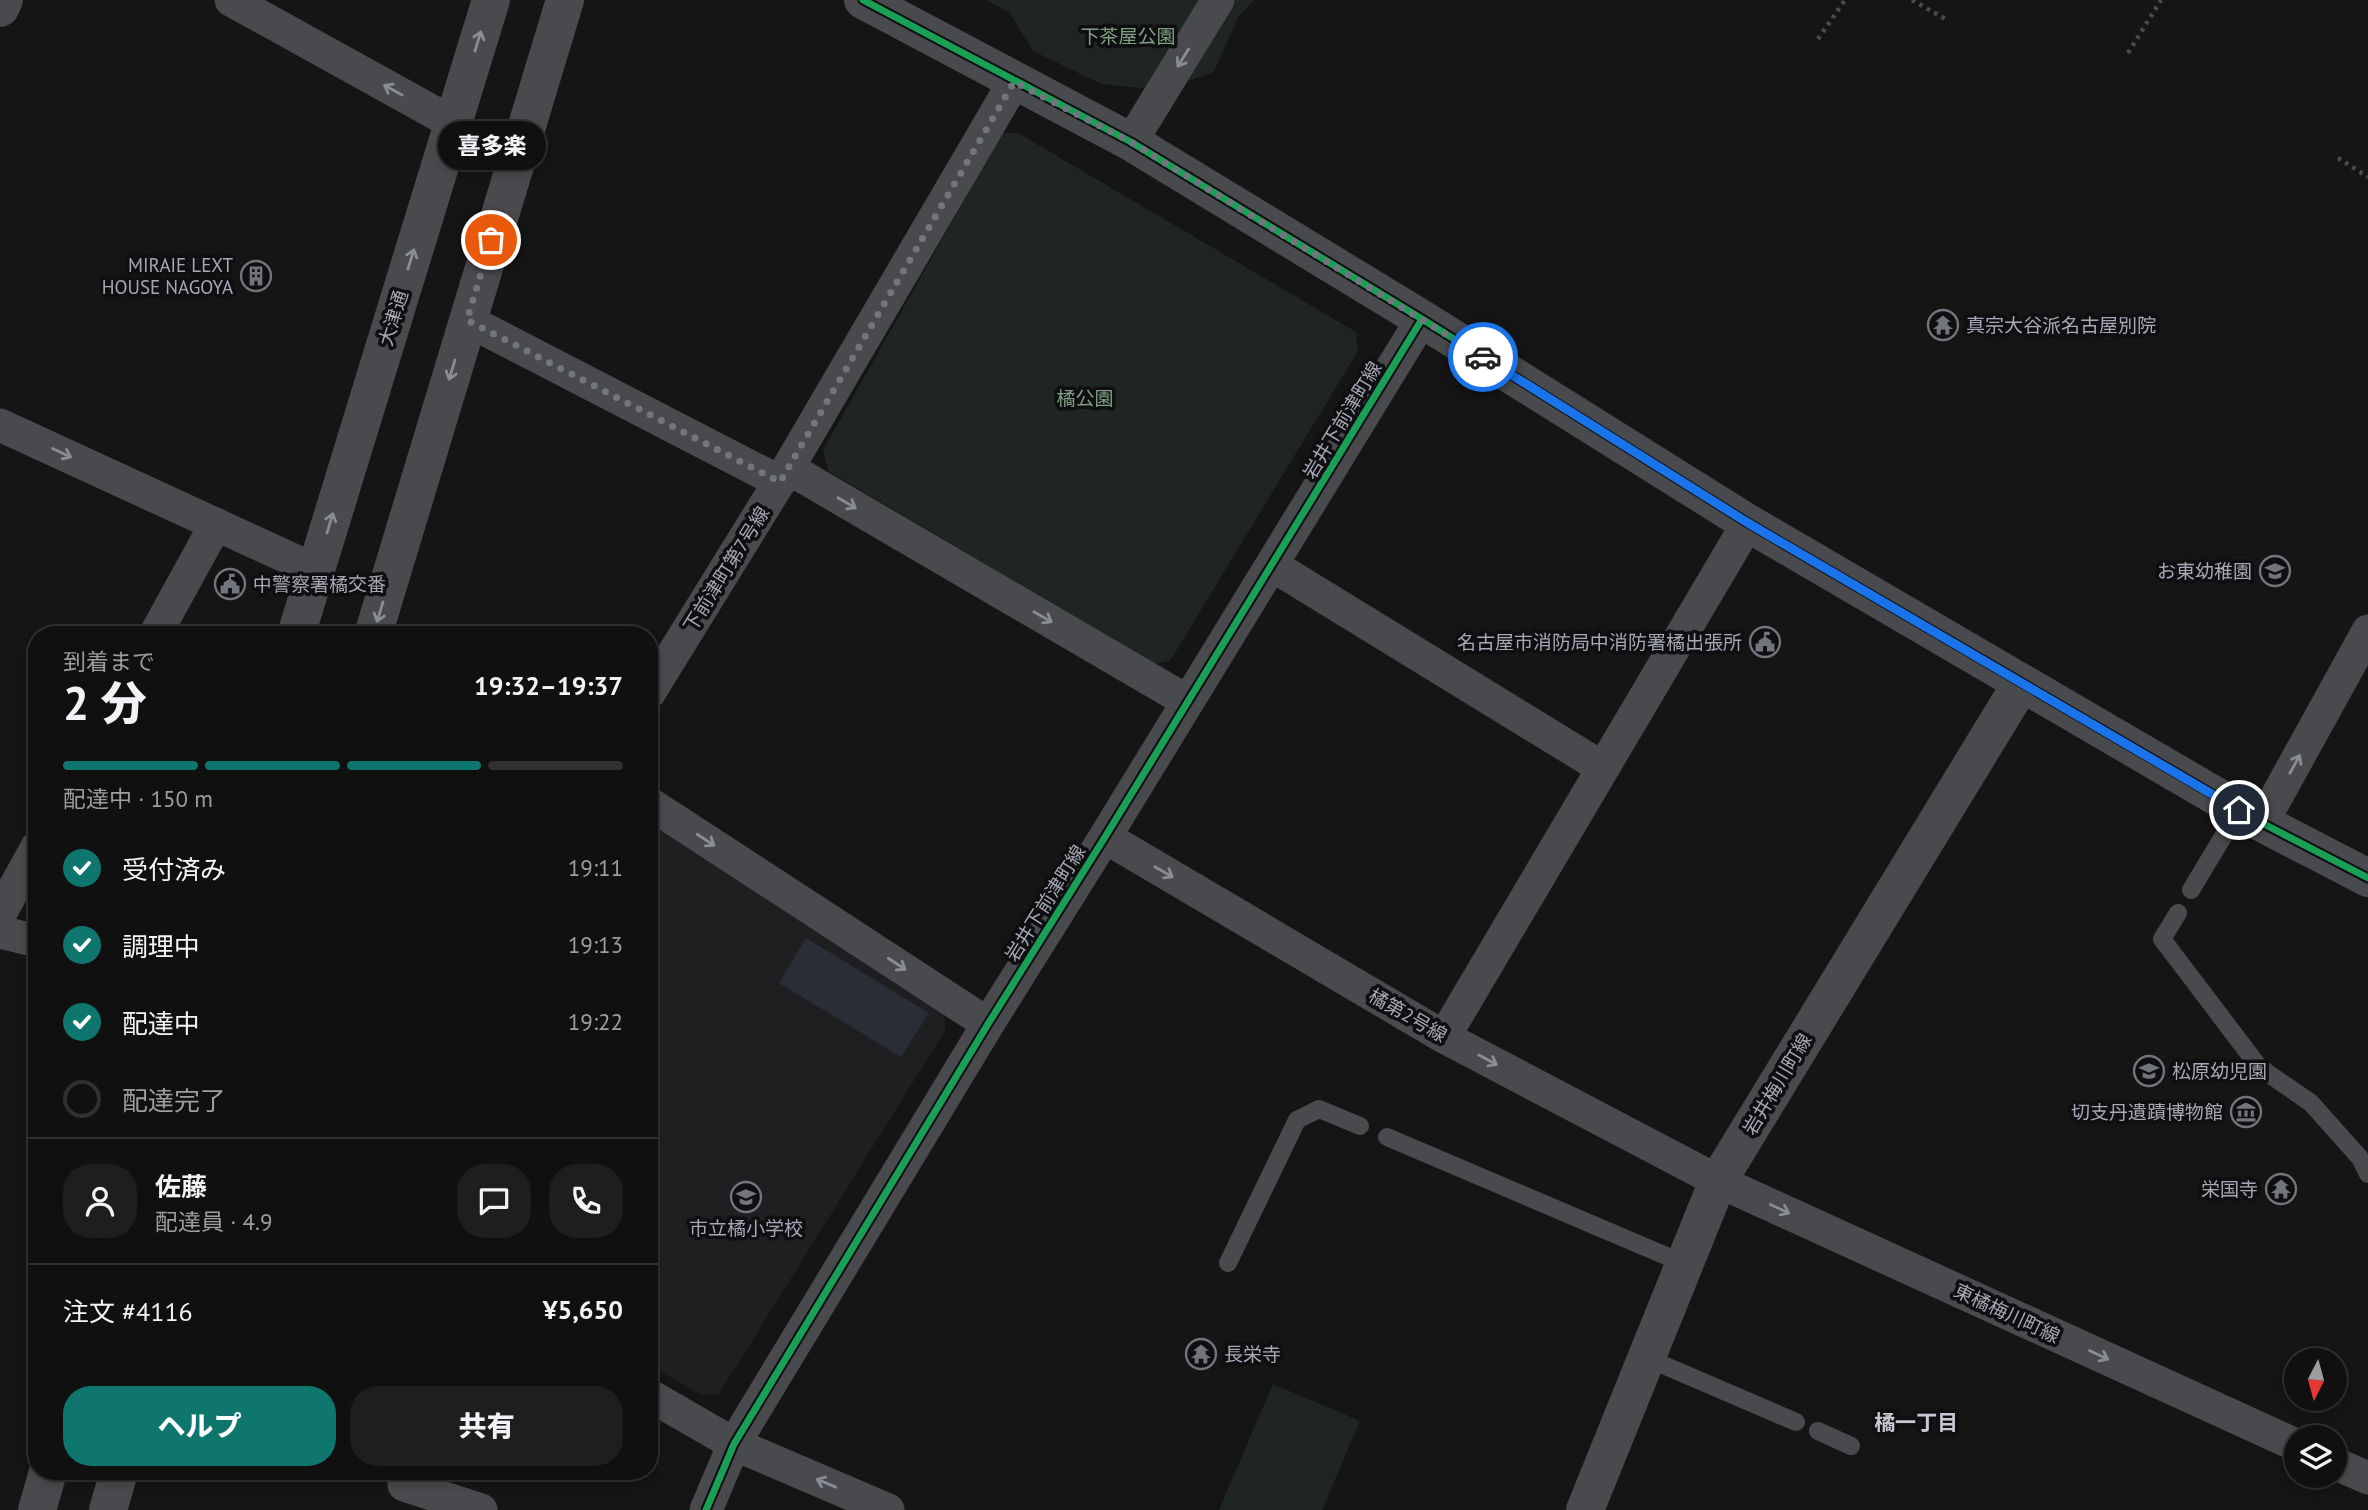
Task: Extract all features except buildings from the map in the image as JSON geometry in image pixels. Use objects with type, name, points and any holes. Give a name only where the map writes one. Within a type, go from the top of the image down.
[{"type":"street","points":[[0,8],[4,0]]},
{"type":"street","points":[[231,0],[453,123]]},
{"type":"street","name":"大津通","points":[[299,626],[491,0]]},
{"type":"street","points":[[376,626],[565,0]]},
{"type":"street","points":[[863,0],[1131,142],[1422,319],[1748,523],[2251,817],[2368,878]]},
{"type":"street","points":[[1131,142],[1219,0]]},
{"type":"street","name":"下前津町第7号線","points":[[658,678],[784,475],[1014,82]]},
{"type":"street","name":"岩井下前津町線","points":[[706,1510],[734,1444],[988,1024],[1422,319]]},
{"type":"street","points":[[467,320],[784,475],[1187,701]]},
{"type":"street","points":[[0,425],[316,570]]},
{"type":"street","points":[[1444,1037],[1748,523]]},
{"type":"street","points":[[160,626],[216,524]]},
{"type":"street","points":[[1272,565],[1602,768]]},
{"type":"street","points":[[2251,817],[2368,631]]},
{"type":"street","name":"岩井梅川町線","points":[[1585,1510],[1718,1181],[2021,684]]},
{"type":"street","points":[[658,809],[988,1024]]},
{"type":"street","name":"橘第2号線","points":[[1105,837],[1444,1037],[1718,1181]]},
{"type":"street","points":[[0,914],[28,863]]},
{"type":"street","points":[[0,932],[28,939]]},
{"type":"street","name":"東橘梅川町線","points":[[1718,1181],[2284,1440]]},
{"type":"street","points":[[658,1400],[734,1444],[888,1510]]},
{"type":"street","points":[[2347,1469],[2368,1478]]},
{"type":"street","points":[[37,1510],[46,1480]]},
{"type":"street","points":[[108,1510],[117,1480]]},
{"type":"street","points":[[402,1489],[481,1510]]},
{"type":"lane","points":[[2192,890],[2251,817]]},
{"type":"lane","points":[[2178,913],[2162,939],[2259,1067],[2311,1103],[2360,1158],[2368,1174]]},
{"type":"lane","points":[[1228,1264],[1297,1120],[1319,1109],[1360,1126]]},
{"type":"lane","points":[[1387,1138],[1685,1264]]},
{"type":"lane","points":[[1647,1358],[1796,1422]]},
{"type":"lane","points":[[1818,1431],[1850,1446]]},
{"type":"path","points":[[1818,39],[1845,0]]},
{"type":"path","points":[[1912,0],[1949,21]]},
{"type":"path","points":[[2128,54],[2161,0]]},
{"type":"path","points":[[2338,158],[2368,177]]},
{"type":"shaded area","name":"市立橘小学校","points":[[658,828],[943,1008],[946,1029],[719,1394],[702,1395],[658,1370]]},
{"type":"shaded area","points":[[806,938],[929,1013],[901,1057],[779,983]]},
{"type":"green space","name":"下茶屋公園","points":[[986,0],[1254,0],[1238,17],[1214,72],[1163,90],[1101,84],[1033,51],[1009,12]]},
{"type":"green space","name":"橘公園","points":[[1002,133],[1018,133],[1356,332],[1358,351],[1170,661],[1155,664],[828,471],[823,450]]},
{"type":"green space","points":[[1273,1384],[1360,1421],[1322,1510],[1219,1510]]},
{"type":"cycle path","points":[[863,0],[1131,142],[1422,319],[1748,523],[2262,823],[2368,878]]},
{"type":"cycle path","points":[[706,1510],[734,1444],[988,1024],[1422,319]]},
{"type":"way so far","points":[[491,240],[467,320],[780,482],[1014,82],[1131,142],[1483,357]]},
{"type":"place","name":"喜多楽","points":[[491,240]]},
{"type":"place","name":"MIRAIE LEXT HOUSE NAGOYA","points":[[256,276]]},
{"type":"place","name":"真宗大谷派名古屋別院","points":[[1943,325]]},
{"type":"place","name":"お東幼稚園","points":[[2275,571]]},
{"type":"place","name":"中警察署橘交番","points":[[230,584]]},
{"type":"place","name":"名古屋市消防局中消防署橘出張所","points":[[1765,642]]},
{"type":"place","name":"松原幼児園","points":[[2149,1071]]},
{"type":"place","name":"切支丹遺蹟博物館","points":[[2246,1112]]},
{"type":"place","name":"栄国寺","points":[[2281,1189]]},
{"type":"place","name":"市立橘小学校","points":[[746,1197]]},
{"type":"place","name":"長栄寺","points":[[1201,1354]]},
{"type":"district","name":"橘一丁目","points":[[1916,1422]]},
{"type":"route","points":[[1483,357],[1748,523],[2239,810]]}]
